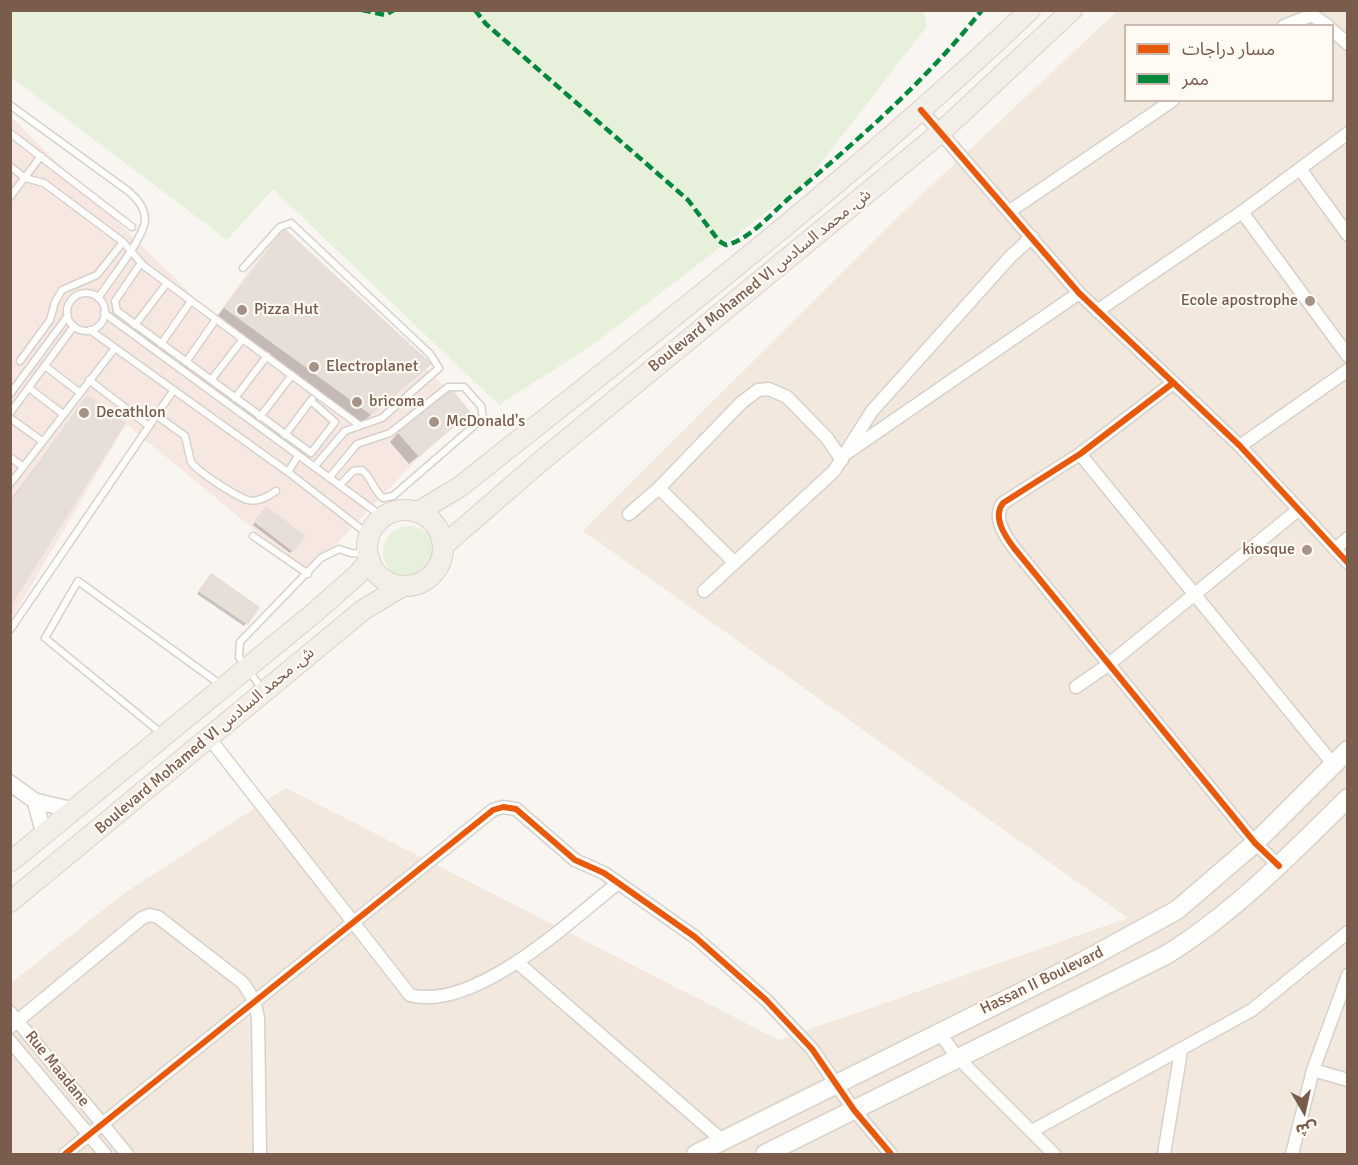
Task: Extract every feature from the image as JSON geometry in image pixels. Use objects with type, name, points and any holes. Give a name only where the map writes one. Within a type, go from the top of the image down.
[{"type":"main road","name":"Boulevard Mohamed VI ش. محمد السادس","points":[[418,512],[461,486],[785,225],[921,110],[1030,10]]},
{"type":"main road","name":"Boulevard Mohamed VI ش. محمد السادس","points":[[443,546],[541,461],[940,133],[1072,10]]},
{"type":"main road","points":[[520,438],[541,461]]},
{"type":"main road","points":[[400,510],[418,512],[431,520],[440,532],[443,546],[442,559],[431,575],[415,585],[403,586],[380,576],[369,550],[383,517],[400,510]]},
{"type":"main road","name":"Boulevard Mohamed VI ش. محمد السادس","points":[[10,862],[343,589],[369,550]]},
{"type":"main road","name":"Boulevard Mohamed VI ش. محمد السادس","points":[[10,902],[210,739],[363,610],[403,586]]},
{"type":"main road","name":"Hassan II Boulevard","points":[[696,1155],[1153,925],[1199,893],[1255,843],[1347,750]]},
{"type":"main road","name":"Hassan II Boulevard","points":[[765,1155],[957,1057],[1166,955],[1215,921],[1279,866],[1347,798]]},
{"type":"street","points":[[1289,24],[1312,15],[1325,24]]},
{"type":"street","points":[[1334,32],[1347,44]]},
{"type":"street","points":[[1010,211],[1170,102]]},
{"type":"street","points":[[921,110],[1079,293],[1240,446],[1347,563]]},
{"type":"street","points":[[1097,311],[1242,212],[1347,134]]},
{"type":"street","points":[[1300,170],[1347,235]]},
{"type":"street","points":[[1242,212],[1347,356]]},
{"type":"street","points":[[704,591],[813,491],[845,456],[872,411],[1011,256],[1032,237]]},
{"type":"street","points":[[845,456],[1079,293]]},
{"type":"street","points":[[1240,446],[1347,370]]},
{"type":"street","points":[[1173,382],[1080,454],[1003,503],[998,511],[1008,540],[1255,843],[1279,866]]},
{"type":"street","points":[[629,514],[659,488],[741,403],[758,390],[769,389],[787,397],[845,456]]},
{"type":"street","points":[[1080,454],[1193,596],[1333,764]]},
{"type":"street","points":[[659,488],[735,563]]},
{"type":"street","points":[[1076,687],[1110,664],[1298,510]]},
{"type":"street","points":[[1335,549],[1347,538]]},
{"type":"street","points":[[210,739],[399,983],[410,994],[423,998],[469,987],[518,963],[618,883]]},
{"type":"street","points":[[10,783],[35,801],[73,810]]},
{"type":"street","points":[[35,801],[44,834]]},
{"type":"street","points":[[65,1155],[254,1000],[493,810],[503,807],[521,813],[575,860],[618,883],[695,938],[766,1000],[812,1049],[854,1110],[891,1155]]},
{"type":"street","points":[[13,1020],[142,918],[150,915],[158,917],[243,983],[254,1000],[258,1018],[260,1155]]},
{"type":"street","points":[[1032,1131],[1252,1010],[1347,932]]},
{"type":"street","points":[[518,963],[723,1141]]},
{"type":"street","points":[[1292,1155],[1313,1070],[1347,975]]},
{"type":"street","name":"Rue Maadane","points":[[13,1020],[127,1155]]},
{"type":"street","points":[[939,1032],[957,1057],[1054,1155]]},
{"type":"street","name":"Rue Maadane","points":[[10,1041],[105,1155]]},
{"type":"street","points":[[1164,1155],[1180,1051]]},
{"type":"street","points":[[1313,1070],[1347,1080]]},
{"type":"lane","points":[[10,105],[136,198],[142,208],[145,224],[98,298]]},
{"type":"lane","points":[[10,134],[132,227]]},
{"type":"lane","points":[[10,197],[41,156]]},
{"type":"lane","points":[[10,166],[25,178],[44,183],[123,242],[141,263],[167,283],[359,425]]},
{"type":"lane","points":[[243,268],[280,226],[291,223],[437,363],[439,368],[382,418],[359,425],[340,435],[314,467]]},
{"type":"lane","points":[[20,362],[50,321],[55,302],[62,290],[97,275],[123,242]]},
{"type":"lane","points":[[141,263],[114,305],[117,311],[311,453],[333,427],[333,418],[311,401]]},
{"type":"lane","points":[[135,325],[167,283]]},
{"type":"lane","points":[[10,394],[67,317],[70,301],[83,293],[98,298],[104,313],[383,517]]},
{"type":"lane","points":[[161,344],[191,301]]},
{"type":"lane","points":[[90,330],[102,320],[104,313]]},
{"type":"lane","points":[[67,317],[74,326],[90,330],[288,472],[369,550]]},
{"type":"lane","points":[[186,362],[216,319]]},
{"type":"lane","points":[[10,413],[74,326]]},
{"type":"lane","points":[[211,380],[243,339]]},
{"type":"lane","points":[[10,484],[88,380],[115,348]]},
{"type":"lane","points":[[235,398],[267,356]]},
{"type":"lane","points":[[45,366],[79,392]]},
{"type":"lane","points":[[260,417],[292,375]]},
{"type":"lane","points":[[88,380],[149,426]]},
{"type":"lane","points":[[329,478],[357,444],[390,433],[448,387],[464,387],[482,406],[483,418],[393,496],[383,498],[377,493],[369,475],[362,470],[353,471],[340,485]]},
{"type":"lane","points":[[29,388],[63,414]]},
{"type":"lane","points":[[10,630],[173,391]]},
{"type":"lane","points":[[285,435],[316,393]]},
{"type":"lane","points":[[156,415],[182,431],[188,442],[191,462],[210,476],[248,500],[261,499],[276,491]]},
{"type":"lane","points":[[10,418],[42,441]]},
{"type":"lane","points":[[288,472],[298,456]]},
{"type":"lane","points":[[10,457],[23,467]]},
{"type":"lane","points":[[253,536],[308,574]]},
{"type":"lane","points":[[265,693],[239,657],[240,642],[321,558],[339,549],[351,554],[369,550]]},
{"type":"lane","points":[[164,735],[45,638],[78,581],[223,687]]},
{"type":"shaded area","points":[[1117,11],[1347,11],[1347,1154],[11,1154],[11,983],[123,894],[286,788],[779,1040],[1128,918],[583,531],[901,214]]},
{"type":"shaded area","points":[[11,117],[215,318],[280,227],[471,412],[419,457],[308,574],[126,424],[11,620]]},
{"type":"green space","points":[[11,11],[923,11],[927,26],[807,181],[595,343],[499,405],[273,189],[227,240],[11,77]]},
{"type":"green space","points":[[409,526],[423,530],[431,538],[435,552],[431,566],[423,574],[409,578],[395,574],[387,566],[383,552],[387,538],[395,530]]},
{"type":"building","points":[[284,228],[432,364],[371,415],[224,308]]},
{"type":"building","name":"McDonald's","points":[[450,387],[471,412],[419,457],[397,432]]},
{"type":"building","points":[[87,395],[126,423],[10,607],[10,502]]},
{"type":"building","points":[[266,506],[306,536],[293,552],[254,522]]},
{"type":"building","points":[[211,573],[260,607],[248,625],[198,591]]},
{"type":"marked path","points":[[362,10],[385,15],[394,10]]},
{"type":"marked path","points":[[475,10],[486,24],[688,200],[719,241],[726,245],[743,238],[759,226],[865,132],[938,61],[982,10]]},
{"type":"cycle path","points":[[921,110],[1079,293],[1240,446],[1348,563]]},
{"type":"cycle path","points":[[1173,383],[1080,454],[1003,503],[999,520],[1014,548],[1255,843],[1279,866]]},
{"type":"cycle path","points":[[65,1154],[493,810],[503,807],[516,809],[575,860],[604,873],[695,937],[766,1000],[812,1049],[854,1110],[891,1154]]},
{"type":"place","name":"Ecole apostrophe","points":[[1310,301]]},
{"type":"place","name":"Pizza Hut","points":[[242,310]]},
{"type":"place","name":"Electroplanet","points":[[314,367]]},
{"type":"place","name":"bricoma","points":[[357,402]]},
{"type":"place","name":"Decathlon","points":[[84,413]]},
{"type":"place","name":"McDonald's","points":[[434,422]]},
{"type":"place","name":"kiosque","points":[[1307,550]]}]
